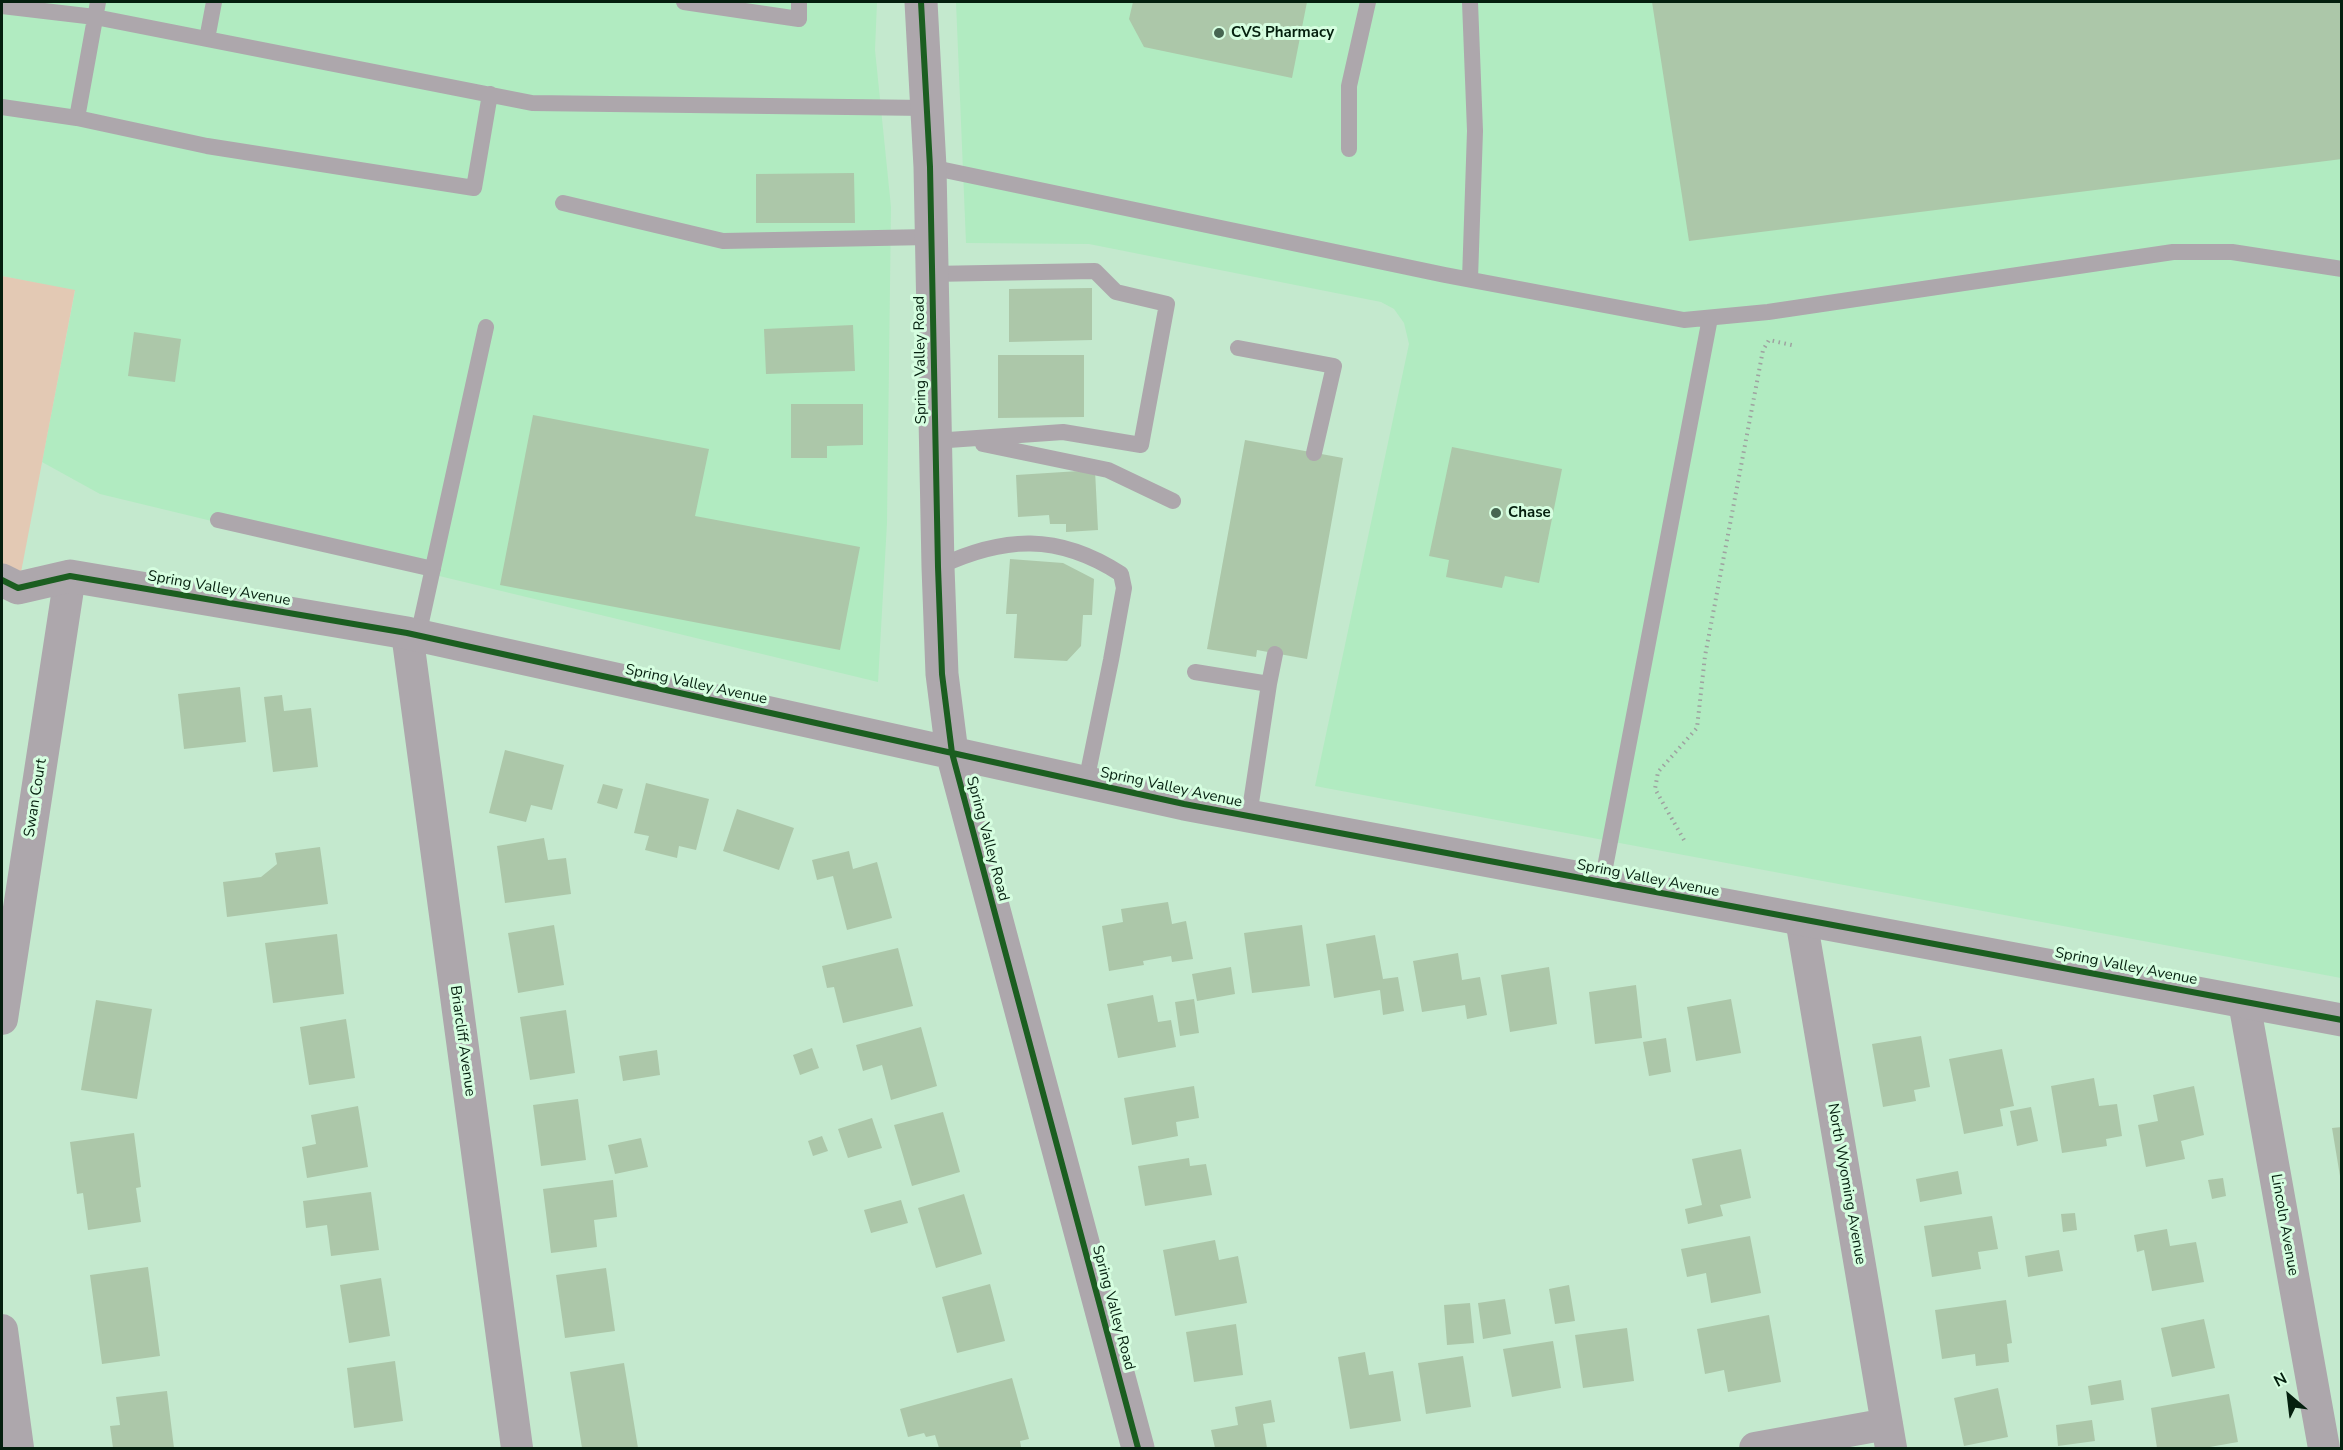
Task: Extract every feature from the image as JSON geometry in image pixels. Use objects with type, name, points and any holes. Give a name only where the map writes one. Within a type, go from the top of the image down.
[{"type":"street","name":"Spring Valley Road","points":[[921,2],[930,167],[929,237],[942,674],[952,753],[1138,1449]]},
{"type":"street","name":"Spring Valley Avenue","points":[[2,580],[18,588],[70,576],[412,634],[1249,816],[2342,1020]]},
{"type":"street","name":"Swan Court","points":[[2,1019],[70,576]]},
{"type":"street","name":"Briarcliff Avenue","points":[[412,634],[517,1449]]},
{"type":"street","name":"North Wyoming Avenue","points":[[1800,919],[1889,1437]]},
{"type":"street","name":"Lincoln Avenue","points":[[2244,1002],[2324,1449]]},
{"type":"street","points":[[2,1330],[18,1449]]},
{"type":"street","points":[[1755,1449],[1889,1437]]},
{"type":"lane","points":[[207,39],[214,2]]},
{"type":"lane","points":[[684,2],[799,20],[799,2]]},
{"type":"lane","points":[[1349,149],[1349,86],[1368,2]]},
{"type":"lane","points":[[1470,2],[1475,131],[1470,279]]},
{"type":"lane","points":[[2,6],[96,9],[207,39],[532,103],[926,108]]},
{"type":"lane","points":[[77,118],[96,9]]},
{"type":"lane","points":[[2,107],[77,118],[207,146],[474,188],[490,94]]},
{"type":"lane","points":[[930,167],[1470,279],[1684,320],[1768,312],[2173,252],[2232,252],[2342,269]]},
{"type":"lane","points":[[563,203],[723,241],[929,237]]},
{"type":"lane","points":[[931,274],[1095,271],[1116,292],[1167,304],[1141,445],[1063,432],[934,441]]},
{"type":"lane","points":[[1602,882],[1710,318]]},
{"type":"lane","points":[[412,634],[433,569],[486,327]]},
{"type":"lane","points":[[1238,348],[1334,366],[1314,453]]},
{"type":"lane","points":[[967,440],[1108,470],[1173,501]]},
{"type":"lane","points":[[218,520],[433,569]]},
{"type":"lane","points":[[938,567],[970,552],[1032,543],[1068,547],[1088,555],[1121,574],[1124,588],[1086,782]]},
{"type":"lane","points":[[1249,816],[1275,654]]},
{"type":"lane","points":[[1195,672],[1269,684]]},
{"type":"path","points":[[1684,840],[1655,789],[1658,772],[1697,728],[1705,656],[1763,350],[1769,340],[1796,346]]},
{"type":"shaded area","points":[[2,2],[877,2],[875,50],[891,207],[887,523],[878,682],[100,494],[42,462],[75,291],[2,276]]},
{"type":"shaded area","points":[[956,2],[2341,2],[2341,978],[1315,786],[1409,344],[1404,323],[1394,309],[1381,302],[1089,244],[966,243]]},
{"type":"shaded area","points":[[2,276],[75,290],[18,588],[2,585]]},
{"type":"building","name":"CVS Pharmacy","points":[[1133,2],[1307,2],[1292,78],[1144,47],[1129,19]]},
{"type":"building","points":[[1652,2],[2342,2],[2342,159],[1689,241]]},
{"type":"building","points":[[854,173],[855,223],[756,223],[756,174]]},
{"type":"building","points":[[1092,288],[1092,340],[1009,342],[1009,289]]},
{"type":"building","points":[[853,325],[855,371],[766,374],[764,329]]},
{"type":"building","points":[[134,332],[181,339],[175,382],[128,376]]},
{"type":"building","points":[[998,355],[1084,355],[1084,417],[998,418]]},
{"type":"building","points":[[791,404],[863,404],[863,445],[827,446],[827,458],[791,458]]},
{"type":"building","points":[[533,415],[709,449],[695,516],[860,547],[840,650],[500,585]]},
{"type":"building","points":[[1245,440],[1343,458],[1307,659],[1257,650],[1256,657],[1207,649]]},
{"type":"building","name":"Chase","points":[[1452,447],[1562,469],[1539,583],[1505,576],[1502,588],[1446,577],[1449,560],[1429,556]]},
{"type":"building","points":[[1095,470],[1098,530],[1066,532],[1066,524],[1050,524],[1049,515],[1018,517],[1016,475]]},
{"type":"building","points":[[1010,559],[1063,563],[1094,579],[1092,615],[1083,615],[1081,646],[1067,661],[1014,658],[1017,614],[1006,614]]},
{"type":"building","points":[[240,687],[246,742],[184,749],[178,694]]},
{"type":"building","points":[[282,695],[284,711],[311,708],[318,767],[273,772],[264,697]]},
{"type":"building","points":[[505,750],[564,765],[552,810],[531,805],[526,822],[489,813]]},
{"type":"building","points":[[646,783],[709,799],[696,850],[679,846],[677,858],[645,850],[649,836],[634,833]]},
{"type":"building","points":[[603,784],[623,789],[617,809],[597,803]]},
{"type":"building","points":[[737,809],[794,828],[779,870],[723,851]]},
{"type":"building","points":[[544,838],[548,860],[566,858],[571,894],[505,903],[497,846]]},
{"type":"building","points":[[320,847],[328,904],[227,917],[223,882],[261,877],[277,864],[275,853]]},
{"type":"building","points":[[849,851],[853,869],[877,862],[892,918],[847,930],[833,876],[817,880],[812,860]]},
{"type":"building","points":[[1168,902],[1172,924],[1186,921],[1193,959],[1172,962],[1171,956],[1143,961],[1144,965],[1109,971],[1102,926],[1123,922],[1121,909]]},
{"type":"building","points":[[554,925],[564,985],[518,993],[508,933]]},
{"type":"building","points":[[1302,925],[1310,986],[1252,993],[1244,933]]},
{"type":"building","points":[[337,934],[344,994],[273,1003],[265,943]]},
{"type":"building","points":[[1375,935],[1383,979],[1398,977],[1404,1011],[1383,1015],[1380,990],[1334,998],[1326,944]]},
{"type":"building","points":[[898,948],[913,1006],[843,1023],[834,987],[827,988],[822,966]]},
{"type":"building","points":[[1458,953],[1462,980],[1480,977],[1487,1015],[1467,1019],[1465,1005],[1422,1012],[1413,961]]},
{"type":"building","points":[[1231,967],[1235,994],[1197,1001],[1192,974]]},
{"type":"building","points":[[1549,967],[1557,1024],[1510,1032],[1501,975]]},
{"type":"building","points":[[1636,985],[1642,1038],[1595,1044],[1589,992]]},
{"type":"building","points":[[1153,995],[1158,1022],[1171,1020],[1176,1047],[1118,1058],[1107,1004]]},
{"type":"building","points":[[1194,999],[1199,1033],[1180,1036],[1175,1002]]},
{"type":"building","points":[[1731,999],[1741,1053],[1696,1061],[1687,1007]]},
{"type":"building","points":[[96,1000],[152,1009],[137,1099],[81,1090]]},
{"type":"building","points":[[566,1010],[575,1073],[530,1080],[520,1017]]},
{"type":"building","points":[[346,1019],[355,1078],[309,1085],[300,1027]]},
{"type":"building","points":[[921,1027],[937,1086],[891,1100],[882,1065],[863,1071],[856,1045]]},
{"type":"building","points":[[1921,1036],[1930,1087],[1914,1090],[1916,1101],[1883,1107],[1872,1044]]},
{"type":"building","points":[[1666,1038],[1671,1072],[1649,1076],[1643,1042]]},
{"type":"building","points":[[812,1048],[819,1068],[800,1075],[793,1055]]},
{"type":"building","points":[[2002,1049],[2014,1106],[2000,1109],[2003,1126],[1964,1134],[1949,1059]]},
{"type":"building","points":[[657,1050],[660,1075],[623,1081],[619,1056]]},
{"type":"building","points":[[2094,1078],[2099,1106],[2117,1104],[2122,1136],[2106,1139],[2107,1146],[2062,1153],[2051,1086]]},
{"type":"building","points":[[1194,1086],[1199,1118],[1176,1122],[1178,1136],[1132,1145],[1124,1098]]},
{"type":"building","points":[[2194,1086],[2204,1135],[2181,1141],[2185,1159],[2146,1167],[2138,1125],[2158,1121],[2153,1095]]},
{"type":"building","points":[[578,1099],[586,1160],[541,1166],[533,1105]]},
{"type":"building","points":[[358,1106],[368,1167],[307,1178],[302,1147],[316,1144],[311,1115]]},
{"type":"building","points":[[2031,1107],[2038,1141],[2017,1146],[2010,1111]]},
{"type":"building","points":[[943,1112],[960,1172],[912,1186],[894,1125]]},
{"type":"building","points":[[872,1118],[882,1148],[848,1158],[838,1129]]},
{"type":"building","points":[[2342,1127],[2342,1176],[2340,1176],[2332,1128]]},
{"type":"building","points":[[134,1133],[141,1187],[136,1188],[141,1222],[88,1230],[83,1193],[77,1194],[70,1142]]},
{"type":"building","points":[[822,1136],[828,1151],[813,1156],[808,1141]]},
{"type":"building","points":[[641,1138],[648,1167],[615,1174],[608,1145]]},
{"type":"building","points":[[1741,1149],[1751,1198],[1720,1205],[1723,1216],[1688,1224],[1685,1209],[1702,1205],[1692,1159]]},
{"type":"building","points":[[1189,1158],[1190,1166],[1206,1164],[1212,1195],[1145,1206],[1138,1166]]},
{"type":"building","points":[[1958,1171],[1962,1194],[1920,1202],[1916,1179]]},
{"type":"building","points":[[2223,1178],[2226,1196],[2212,1199],[2208,1180]]},
{"type":"building","points":[[613,1180],[617,1217],[594,1220],[597,1247],[551,1253],[543,1189]]},
{"type":"building","points":[[371,1192],[379,1250],[331,1256],[327,1225],[306,1228],[303,1201]]},
{"type":"building","points":[[964,1194],[982,1254],[936,1268],[918,1208]]},
{"type":"building","points":[[901,1200],[908,1223],[871,1233],[864,1210]]},
{"type":"building","points":[[2075,1213],[2077,1230],[2063,1232],[2061,1214]]},
{"type":"building","points":[[1992,1216],[1998,1249],[1978,1252],[1981,1269],[1932,1277],[1924,1226]]},
{"type":"building","points":[[2167,1229],[2170,1246],[2196,1242],[2204,1282],[2152,1291],[2144,1250],[2137,1252],[2134,1235]]},
{"type":"building","points":[[1750,1236],[1761,1293],[1711,1303],[1706,1273],[1687,1277],[1681,1249]]},
{"type":"building","points":[[1215,1240],[1219,1260],[1238,1256],[1247,1303],[1175,1316],[1163,1250]]},
{"type":"building","points":[[2059,1250],[2063,1271],[2028,1277],[2025,1256]]},
{"type":"building","points":[[148,1267],[160,1356],[102,1364],[90,1275]]},
{"type":"building","points":[[606,1268],[615,1331],[565,1338],[556,1275]]},
{"type":"building","points":[[381,1278],[390,1336],[349,1343],[340,1285]]},
{"type":"building","points":[[990,1284],[1005,1341],[957,1353],[942,1297]]},
{"type":"building","points":[[1569,1285],[1575,1321],[1555,1324],[1549,1289]]},
{"type":"building","points":[[1505,1299],[1511,1334],[1483,1339],[1478,1303]]},
{"type":"building","points":[[2006,1300],[2012,1343],[2007,1344],[2009,1362],[1976,1366],[1975,1354],[1942,1359],[1935,1310]]},
{"type":"building","points":[[1470,1303],[1474,1343],[1447,1345],[1444,1305]]},
{"type":"building","points":[[1769,1315],[1781,1382],[1728,1392],[1724,1370],[1705,1374],[1697,1329]]},
{"type":"building","points":[[2204,1319],[2215,1368],[2172,1377],[2161,1328]]},
{"type":"building","points":[[1236,1324],[1243,1375],[1194,1382],[1186,1332]]},
{"type":"building","points":[[1627,1328],[1634,1381],[1583,1388],[1575,1335]]},
{"type":"building","points":[[1553,1341],[1561,1388],[1512,1397],[1503,1349]]},
{"type":"building","points":[[1365,1352],[1369,1375],[1393,1371],[1401,1421],[1350,1429],[1338,1357]]},
{"type":"building","points":[[1463,1356],[1471,1407],[1426,1414],[1418,1363]]},
{"type":"building","points":[[395,1361],[403,1421],[354,1428],[347,1368]]},
{"type":"building","points":[[624,1363],[638,1448],[582,1448],[570,1372]]},
{"type":"building","points":[[1012,1378],[1029,1439],[1020,1441],[1021,1447],[939,1448],[935,1435],[926,1437],[924,1433],[908,1437],[900,1409]]},
{"type":"building","points":[[2121,1380],[2124,1400],[2091,1405],[2088,1386]]},
{"type":"building","points":[[1998,1388],[2008,1437],[1964,1446],[1954,1398]]},
{"type":"building","points":[[167,1391],[174,1448],[113,1448],[110,1426],[120,1425],[116,1397]]},
{"type":"building","points":[[2229,1394],[2238,1442],[2204,1448],[2157,1448],[2151,1408]]},
{"type":"building","points":[[1271,1400],[1275,1422],[1263,1424],[1267,1448],[1215,1448],[1211,1430],[1238,1425],[1235,1407]]},
{"type":"building","points":[[2092,1420],[2095,1441],[2058,1446],[2056,1425]]},
{"type":"cycle path","points":[[921,2],[930,167],[942,674],[952,753],[1138,1448]]},
{"type":"cycle path","points":[[2,580],[18,588],[70,576],[407,633],[1184,804],[2342,1020]]},
{"type":"place","name":"CVS Pharmacy","points":[[1219,33]]},
{"type":"place","name":"Chase","points":[[1496,513]]}]
